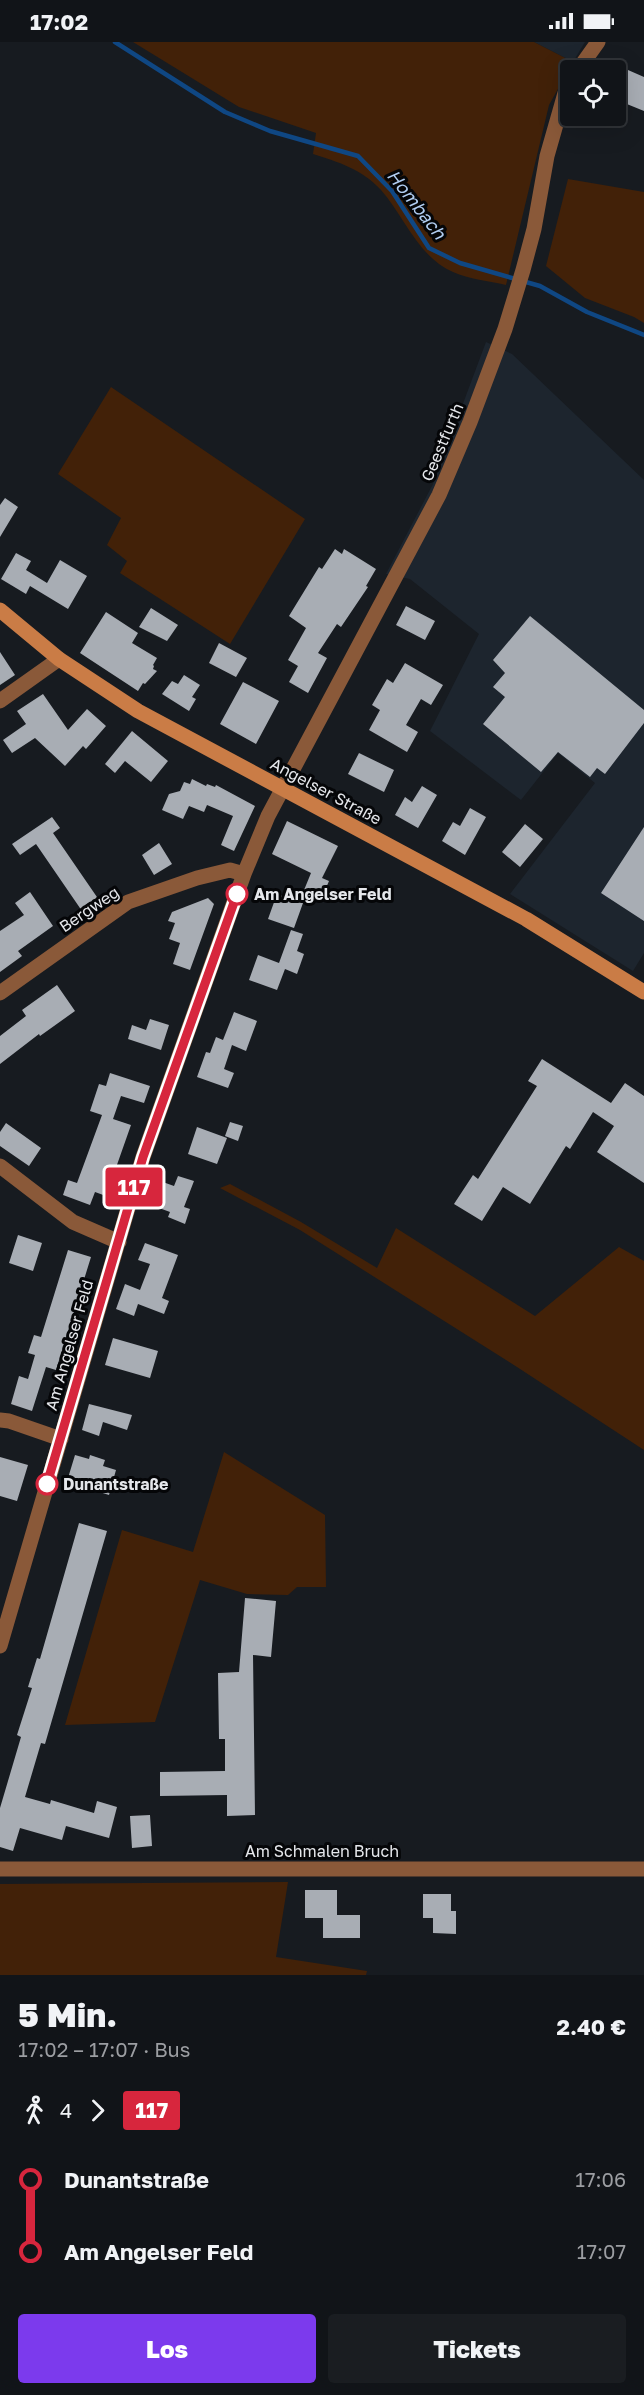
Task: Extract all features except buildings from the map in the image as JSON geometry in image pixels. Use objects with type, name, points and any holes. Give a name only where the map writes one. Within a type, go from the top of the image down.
[{"type":"main road","name":"Angelser Straße","points":[[0,610],[59,659],[138,711],[203,748],[284,788],[526,919],[644,992]]},
{"type":"street","points":[[585,60],[598,42]]},
{"type":"street","name":"Geestfurth","points":[[284,788],[439,495],[470,422],[505,329],[523,270],[534,229],[547,156],[560,110]]},
{"type":"street","points":[[0,701],[59,659]]},
{"type":"street","name":"Am Angelser Feld","points":[[0,1646],[143,1157],[244,874],[268,816],[284,788]]},
{"type":"street","name":"Bergweg","points":[[0,993],[128,902],[197,878],[230,870],[244,874]]},
{"type":"street","points":[[0,1166],[74,1222],[119,1242]]},
{"type":"street","points":[[0,1420],[61,1439]]},
{"type":"street","name":"Am Schmalen Bruch","points":[[0,1869],[644,1869]]},
{"type":"shaded area","points":[[133,42],[534,42],[569,60],[560,60],[560,85],[549,105],[506,285],[453,272],[430,257],[374,183],[349,167],[313,154],[316,133],[239,107]]},
{"type":"shaded area","points":[[534,42],[585,42],[574,60],[569,60]]},
{"type":"shaded area","points":[[568,179],[644,192],[644,323],[585,298],[546,266]]},
{"type":"shaded area","points":[[486,342],[512,354],[644,480],[644,953],[633,971],[510,894],[595,783],[558,753],[521,800],[430,731],[479,634],[410,579],[386,574],[433,484]]},
{"type":"shaded area","points":[[111,387],[305,519],[230,644],[120,573],[127,561],[107,545],[121,518],[58,474]]},
{"type":"shaded area","points":[[230,1184],[301,1222],[377,1268],[396,1228],[535,1316],[619,1247],[644,1261],[644,1450],[300,1230],[220,1188]]},
{"type":"shaded area","points":[[224,1452],[325,1515],[326,1587],[297,1587],[288,1595],[247,1594],[200,1580],[155,1722],[65,1725],[122,1530],[193,1552]]},
{"type":"shaded area","points":[[288,1882],[276,1957],[367,1971],[366,1975],[0,1975],[0,1884]]},
{"type":"waterway","name":"Hombach","points":[[115,42],[225,112],[270,131],[358,156],[392,191],[429,248],[460,263],[540,286],[587,312],[644,335]]},
{"type":"bus line","name":"117","points":[[47,1484],[143,1157],[237,894]]},
{"type":"place","name":"Am Angelser Feld","points":[[237,894]]},
{"type":"place","name":"Dunantstraße","points":[[47,1484]]}]
